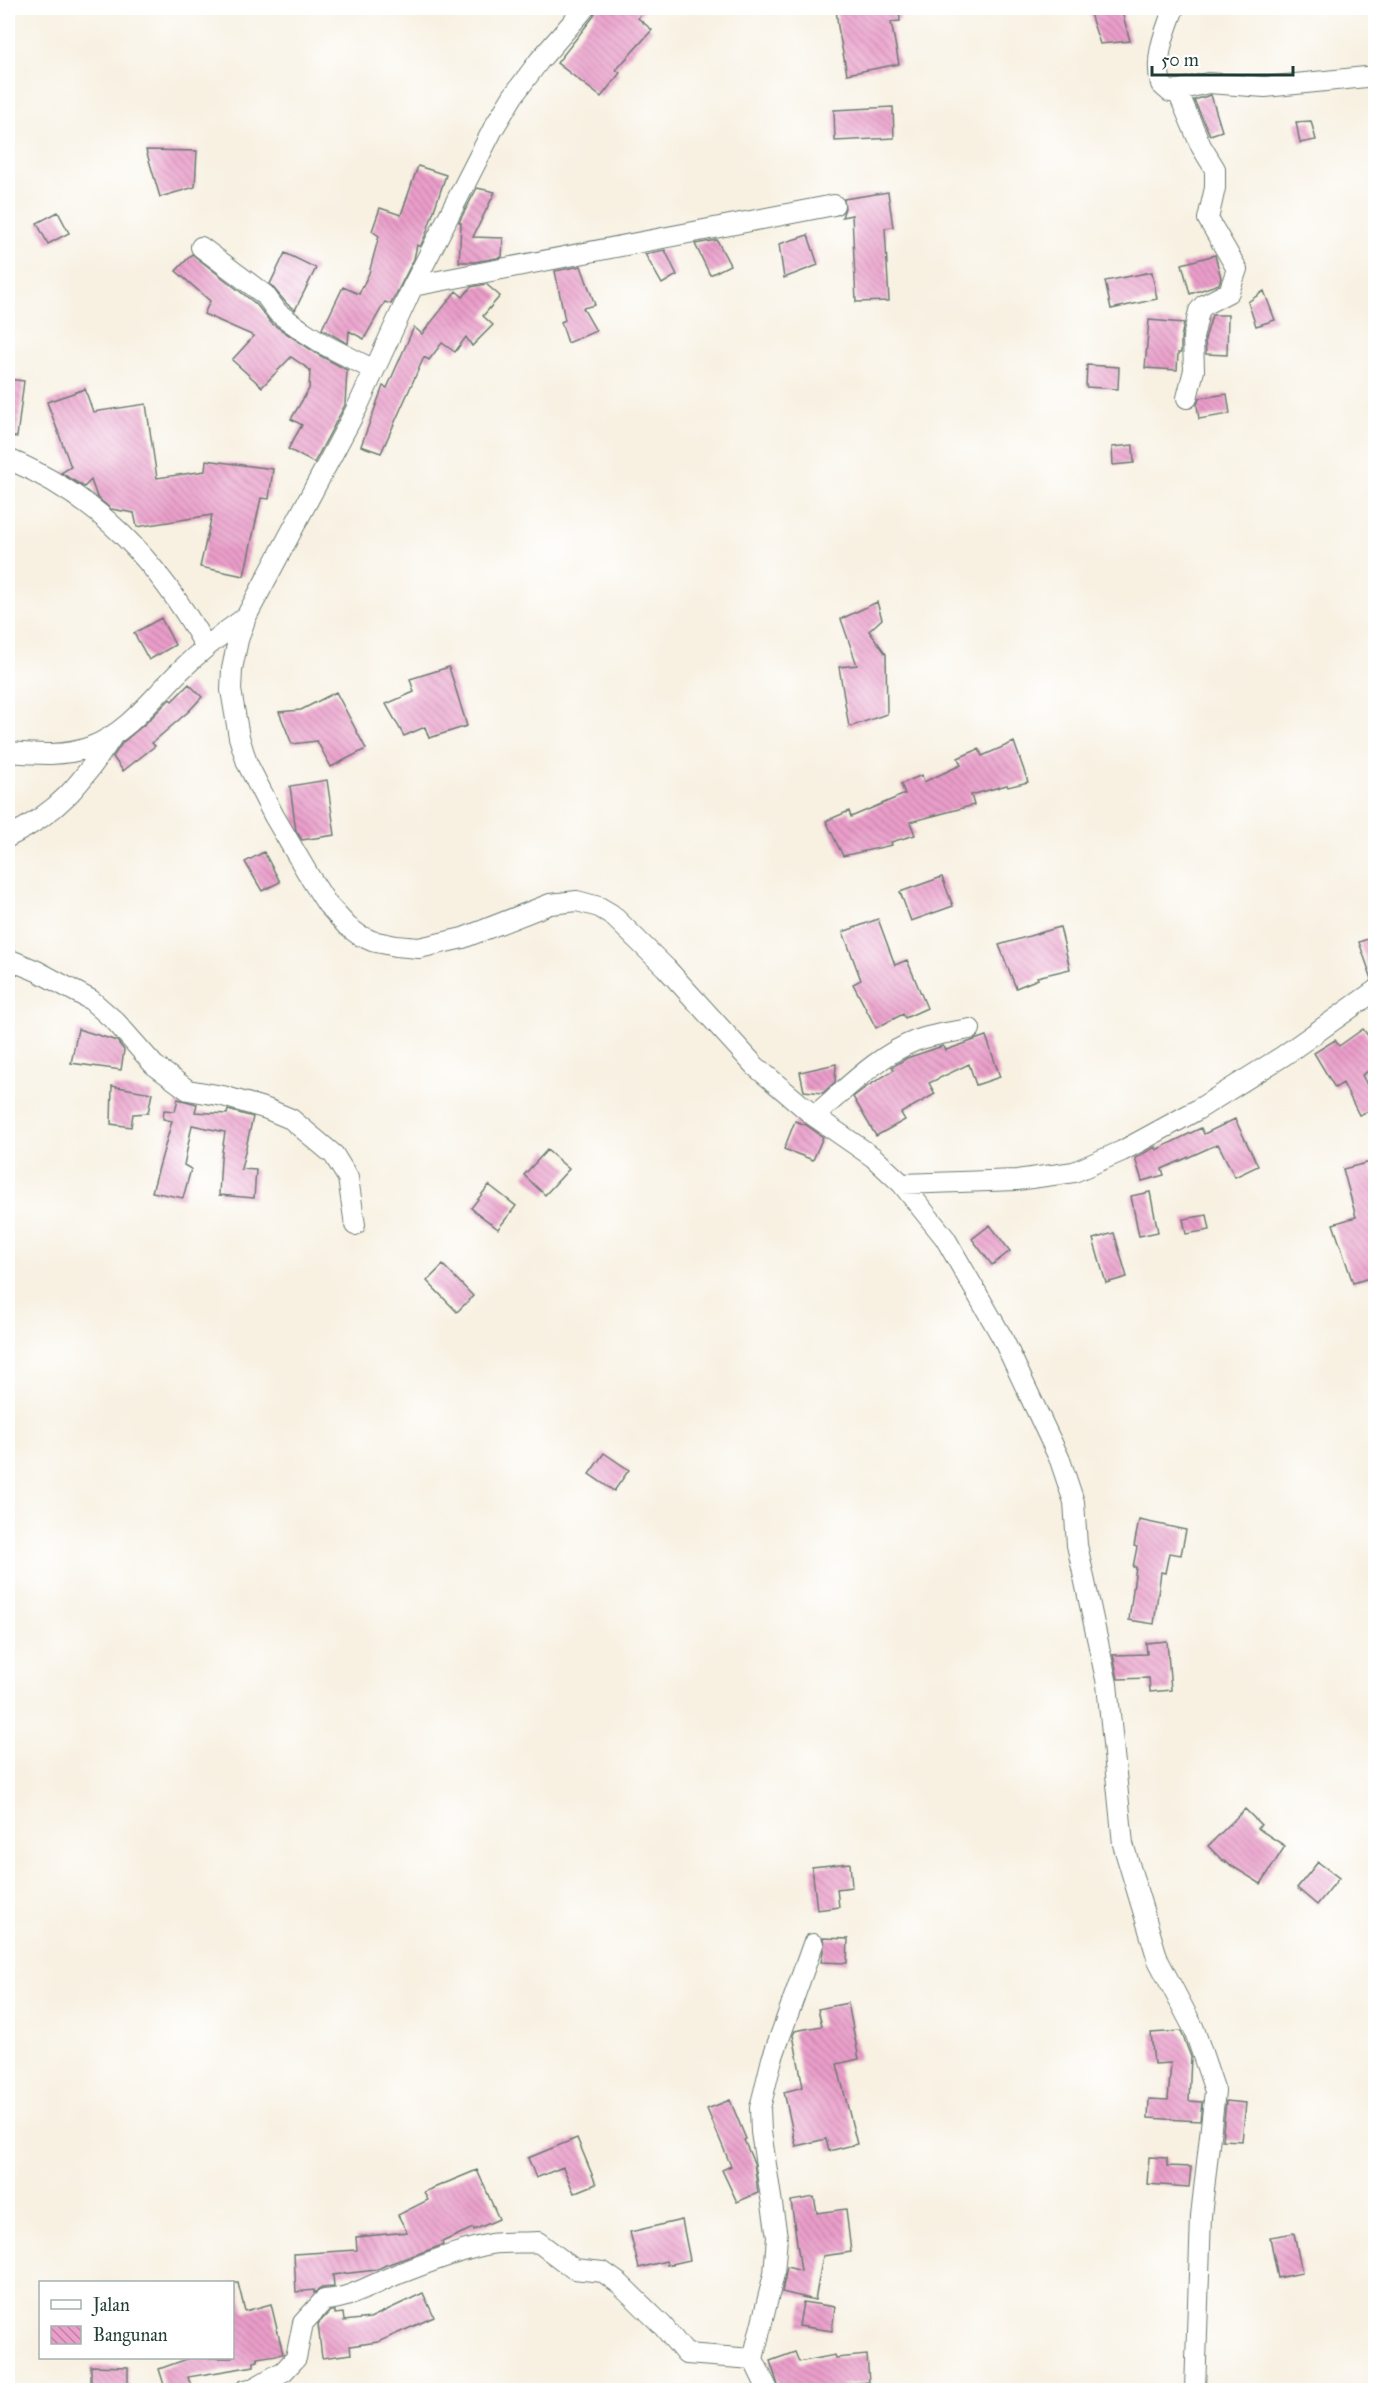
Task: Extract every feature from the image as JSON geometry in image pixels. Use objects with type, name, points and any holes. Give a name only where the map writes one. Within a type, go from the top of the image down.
[{"type":"street","points":[[585,8],[539,61],[493,129],[413,286],[352,417],[246,617],[232,669],[231,690],[239,737],[247,763],[274,816],[327,904],[358,935],[372,941],[419,948],[463,938],[550,904],[577,901],[599,907],[611,915],[666,968],[755,1066],[814,1116],[873,1157],[902,1184],[945,1238],[976,1288],[1033,1400],[1060,1460],[1074,1502],[1077,1545],[1107,1684],[1123,1844],[1158,1960],[1194,2029],[1215,2091],[1201,2216],[1196,2391]]},
{"type":"street","points":[[1174,8],[1160,48],[1161,84],[1170,92],[1208,83],[1265,87],[1376,76]]},
{"type":"street","points":[[1178,90],[1201,146],[1215,169],[1215,188],[1208,219],[1237,269],[1229,292],[1203,305],[1199,311],[1193,338],[1194,370],[1187,398]]},
{"type":"street","points":[[413,286],[834,206]]},
{"type":"street","points":[[201,247],[265,295],[278,313],[303,331],[374,370]]},
{"type":"street","points":[[8,459],[65,487],[123,533],[175,596],[206,647]]},
{"type":"street","points":[[8,837],[47,814],[75,790],[115,734],[206,647],[246,617]]},
{"type":"street","points":[[8,752],[63,753],[88,748],[115,734]]},
{"type":"street","points":[[8,959],[37,971],[91,1000],[116,1022],[154,1065],[188,1090],[222,1096],[267,1109],[291,1119],[334,1155],[348,1178],[355,1225]]},
{"type":"street","points":[[902,1184],[1017,1180],[1074,1172],[1122,1151],[1197,1110],[1282,1056],[1376,990]]},
{"type":"street","points":[[814,1116],[900,1047],[936,1034],[970,1029]]},
{"type":"street","points":[[768,2391],[753,2359],[774,2274],[777,2237],[776,2215],[761,2132],[760,2108],[772,2059],[813,1944]]},
{"type":"street","points":[[245,2391],[284,2371],[296,2358],[303,2323],[324,2300],[352,2295],[397,2275],[492,2244],[538,2242],[574,2269],[603,2272],[620,2284],[662,2325],[686,2354],[753,2359]]},
{"type":"building","points":[[597,8],[645,8],[638,18],[652,30],[616,70],[620,73],[601,97],[557,63],[594,16]]},
{"type":"building","points":[[836,8],[899,8],[900,21],[891,22],[899,64],[847,74]]},
{"type":"building","points":[[1088,8],[1121,8],[1130,41],[1100,44]]},
{"type":"building","points":[[1211,95],[1222,131],[1210,135],[1194,100]]},
{"type":"building","points":[[893,107],[894,138],[835,141],[834,110]]},
{"type":"building","points":[[1311,121],[1316,140],[1300,143],[1296,122]]},
{"type":"building","points":[[146,150],[197,151],[195,187],[160,197]]},
{"type":"building","points":[[418,166],[446,175],[426,234],[420,247],[417,245],[414,259],[391,304],[385,302],[364,339],[349,331],[348,344],[322,329],[343,287],[359,294],[369,273],[379,236],[372,231],[380,208],[401,215]]},
{"type":"building","points":[[477,188],[495,192],[473,237],[503,238],[502,257],[460,262],[459,264],[461,223],[459,222]]},
{"type":"building","points":[[888,192],[893,227],[885,228],[889,301],[856,302],[852,215],[842,217],[845,208],[844,199]]},
{"type":"building","points":[[58,212],[69,233],[48,244],[37,223]]},
{"type":"building","points":[[808,235],[818,265],[784,278],[779,244]]},
{"type":"building","points":[[717,240],[730,265],[710,275],[695,244]]},
{"type":"building","points":[[665,250],[677,275],[662,284],[645,254]]},
{"type":"building","points":[[285,253],[316,268],[295,310],[270,284]]},
{"type":"building","points":[[192,254],[256,304],[271,323],[319,355],[347,370],[345,405],[314,463],[288,449],[302,425],[291,419],[309,389],[310,370],[291,357],[262,387],[232,360],[254,336],[204,314],[210,301],[176,271]]},
{"type":"building","points":[[1215,255],[1221,278],[1219,284],[1190,294],[1182,264]]},
{"type":"building","points":[[581,266],[595,305],[583,308],[596,331],[568,343],[561,322],[565,320],[555,271]]},
{"type":"building","points":[[1152,272],[1157,299],[1111,309],[1105,281]]},
{"type":"building","points":[[486,284],[500,296],[483,316],[493,325],[472,346],[466,337],[455,352],[442,343],[429,360],[424,357],[381,453],[361,446],[383,386],[387,388],[414,327],[422,334],[456,291],[463,297],[471,287]]},
{"type":"building","points":[[1264,291],[1275,320],[1256,326],[1248,302]]},
{"type":"building","points":[[1212,315],[1228,315],[1227,355],[1206,354],[1205,339]]},
{"type":"building","points":[[1149,320],[1184,323],[1177,370],[1145,368]]},
{"type":"building","points":[[1087,365],[1119,367],[1118,389],[1086,387]]},
{"type":"building","points":[[8,379],[24,381],[17,437],[8,436]]},
{"type":"building","points":[[85,389],[93,412],[146,404],[157,478],[205,471],[206,460],[273,469],[269,499],[261,498],[244,576],[200,567],[212,515],[137,527],[134,513],[111,509],[97,497],[91,480],[84,487],[61,473],[71,467],[47,402]]},
{"type":"building","points":[[1227,394],[1230,414],[1199,419],[1197,405],[1199,398]]},
{"type":"building","points":[[1133,445],[1134,463],[1113,465],[1112,447]]},
{"type":"building","points":[[877,602],[882,619],[869,631],[886,654],[887,714],[849,727],[839,667],[857,665],[841,619]]},
{"type":"building","points":[[161,618],[175,645],[149,660],[134,633]]},
{"type":"building","points":[[449,667],[467,726],[429,738],[425,727],[404,736],[386,704],[414,692],[410,679]]},
{"type":"building","points":[[189,684],[202,697],[152,743],[155,746],[123,771],[113,757],[122,743]]},
{"type":"building","points":[[336,692],[366,749],[331,767],[317,741],[292,744],[279,712],[301,710]]},
{"type":"building","points":[[1014,742],[1028,782],[971,795],[974,805],[910,822],[915,835],[891,842],[892,845],[843,856],[826,821],[849,811],[851,817],[905,794],[901,784],[922,775],[924,782],[961,765],[958,758],[979,749],[982,756]]},
{"type":"building","points":[[327,780],[335,835],[302,840],[296,831],[290,786]]},
{"type":"building","points":[[264,852],[280,882],[262,891],[245,862]]},
{"type":"building","points":[[942,877],[953,906],[911,921],[900,892]]},
{"type":"building","points":[[878,919],[895,965],[907,960],[927,1008],[905,1018],[903,1014],[876,1028],[853,984],[861,980],[843,932]]},
{"type":"building","points":[[1060,927],[1070,969],[1037,977],[1038,979],[1016,988],[999,945]]},
{"type":"building","points":[[1376,936],[1376,978],[1372,979],[1359,942]]},
{"type":"building","points":[[78,1029],[117,1041],[124,1050],[121,1070],[71,1063]]},
{"type":"building","points":[[1363,1029],[1376,1046],[1376,1066],[1362,1075],[1376,1102],[1376,1108],[1359,1115],[1343,1083],[1335,1088],[1314,1053],[1335,1040],[1339,1046]]},
{"type":"building","points":[[986,1036],[1000,1077],[976,1085],[969,1064],[929,1083],[935,1094],[901,1113],[905,1120],[876,1136],[853,1097],[894,1070],[892,1067],[907,1058],[943,1046],[946,1050]]},
{"type":"building","points":[[836,1064],[835,1082],[823,1093],[804,1091],[800,1072]]},
{"type":"building","points":[[112,1086],[152,1093],[148,1113],[133,1114],[131,1127],[111,1124]]},
{"type":"building","points":[[178,1099],[197,1104],[195,1112],[227,1114],[228,1110],[253,1117],[241,1169],[256,1170],[254,1198],[219,1195],[225,1132],[192,1125],[184,1165],[191,1169],[183,1198],[152,1192],[172,1121],[163,1119],[164,1110],[175,1111]]},
{"type":"building","points":[[1235,1119],[1258,1166],[1235,1177],[1218,1144],[1162,1169],[1164,1175],[1142,1181],[1135,1158],[1201,1128],[1204,1134]]},
{"type":"building","points":[[795,1121],[806,1125],[823,1137],[813,1160],[784,1149]]},
{"type":"building","points":[[547,1150],[569,1169],[545,1195],[524,1175]]},
{"type":"building","points":[[1371,1162],[1376,1181],[1376,1276],[1353,1283],[1333,1224],[1356,1217],[1343,1169]]},
{"type":"building","points":[[489,1185],[516,1206],[498,1229],[471,1208]]},
{"type":"building","points":[[1150,1192],[1158,1232],[1139,1236],[1131,1196]]},
{"type":"building","points":[[1207,1215],[1210,1230],[1186,1234],[1183,1219]]},
{"type":"building","points":[[990,1225],[1010,1251],[992,1265],[972,1239]]},
{"type":"building","points":[[1114,1233],[1127,1277],[1106,1283],[1093,1239]]},
{"type":"building","points":[[443,1265],[473,1296],[457,1312],[427,1281]]},
{"type":"building","points":[[604,1453],[629,1470],[614,1491],[589,1474]]},
{"type":"building","points":[[1139,1520],[1186,1530],[1181,1555],[1169,1553],[1165,1573],[1161,1572],[1154,1624],[1129,1620],[1136,1567],[1133,1567],[1137,1547],[1134,1546]]},
{"type":"building","points":[[1167,1641],[1171,1690],[1150,1692],[1149,1678],[1118,1679],[1113,1655],[1147,1654],[1146,1643]]},
{"type":"building","points":[[1245,1809],[1261,1825],[1257,1828],[1285,1846],[1261,1884],[1222,1860],[1208,1846]]},
{"type":"building","points":[[1318,1862],[1339,1878],[1317,1905],[1297,1888]]},
{"type":"building","points":[[850,1863],[852,1887],[837,1889],[839,1907],[817,1910],[812,1867]]},
{"type":"building","points":[[823,1938],[848,1939],[847,1963],[821,1962]]},
{"type":"building","points":[[848,2003],[859,2059],[837,2064],[857,2144],[829,2151],[826,2139],[796,2146],[784,2092],[803,2087],[793,2035],[795,2031],[822,2026],[818,2009]]},
{"type":"building","points":[[1181,2031],[1191,2057],[1189,2101],[1202,2102],[1200,2121],[1148,2118],[1149,2099],[1168,2100],[1171,2063],[1154,2064],[1151,2033]]},
{"type":"building","points":[[730,2100],[754,2163],[758,2193],[737,2202],[722,2170],[731,2166],[707,2109]]},
{"type":"building","points":[[1226,2101],[1246,2103],[1242,2141],[1222,2140]]},
{"type":"building","points":[[577,2138],[596,2184],[574,2193],[563,2167],[536,2178],[528,2158]]},
{"type":"building","points":[[1149,2157],[1167,2158],[1167,2166],[1191,2167],[1189,2187],[1147,2184]]},
{"type":"building","points":[[477,2170],[499,2219],[442,2242],[443,2245],[376,2270],[333,2275],[334,2287],[322,2288],[314,2293],[314,2290],[296,2292],[294,2254],[357,2250],[356,2237],[407,2232],[398,2215],[428,2200],[424,2192]]},
{"type":"building","points":[[814,2197],[817,2213],[846,2209],[851,2252],[823,2256],[815,2300],[782,2292],[787,2267],[801,2271],[791,2201]]},
{"type":"building","points":[[682,2220],[690,2260],[667,2265],[666,2261],[639,2268],[630,2232]]},
{"type":"building","points":[[1294,2233],[1302,2273],[1278,2278],[1270,2237]]},
{"type":"building","points":[[234,2283],[238,2283],[245,2311],[271,2304],[283,2354],[257,2358],[258,2361],[254,2362],[254,2366],[188,2377],[191,2386],[178,2391],[166,2391],[159,2369],[187,2359],[234,2359]]},
{"type":"building","points":[[423,2293],[434,2317],[378,2342],[350,2346],[351,2354],[322,2358],[318,2324],[330,2311],[335,2311],[335,2314],[343,2313],[344,2321],[370,2318]]},
{"type":"building","points":[[803,2302],[835,2307],[832,2331],[799,2326]]},
{"type":"building","points":[[795,2352],[799,2362],[835,2355],[836,2358],[867,2355],[869,2382],[842,2385],[843,2391],[780,2391],[770,2361]]},
{"type":"building","points":[[91,2366],[128,2367],[128,2391],[91,2391]]}]
